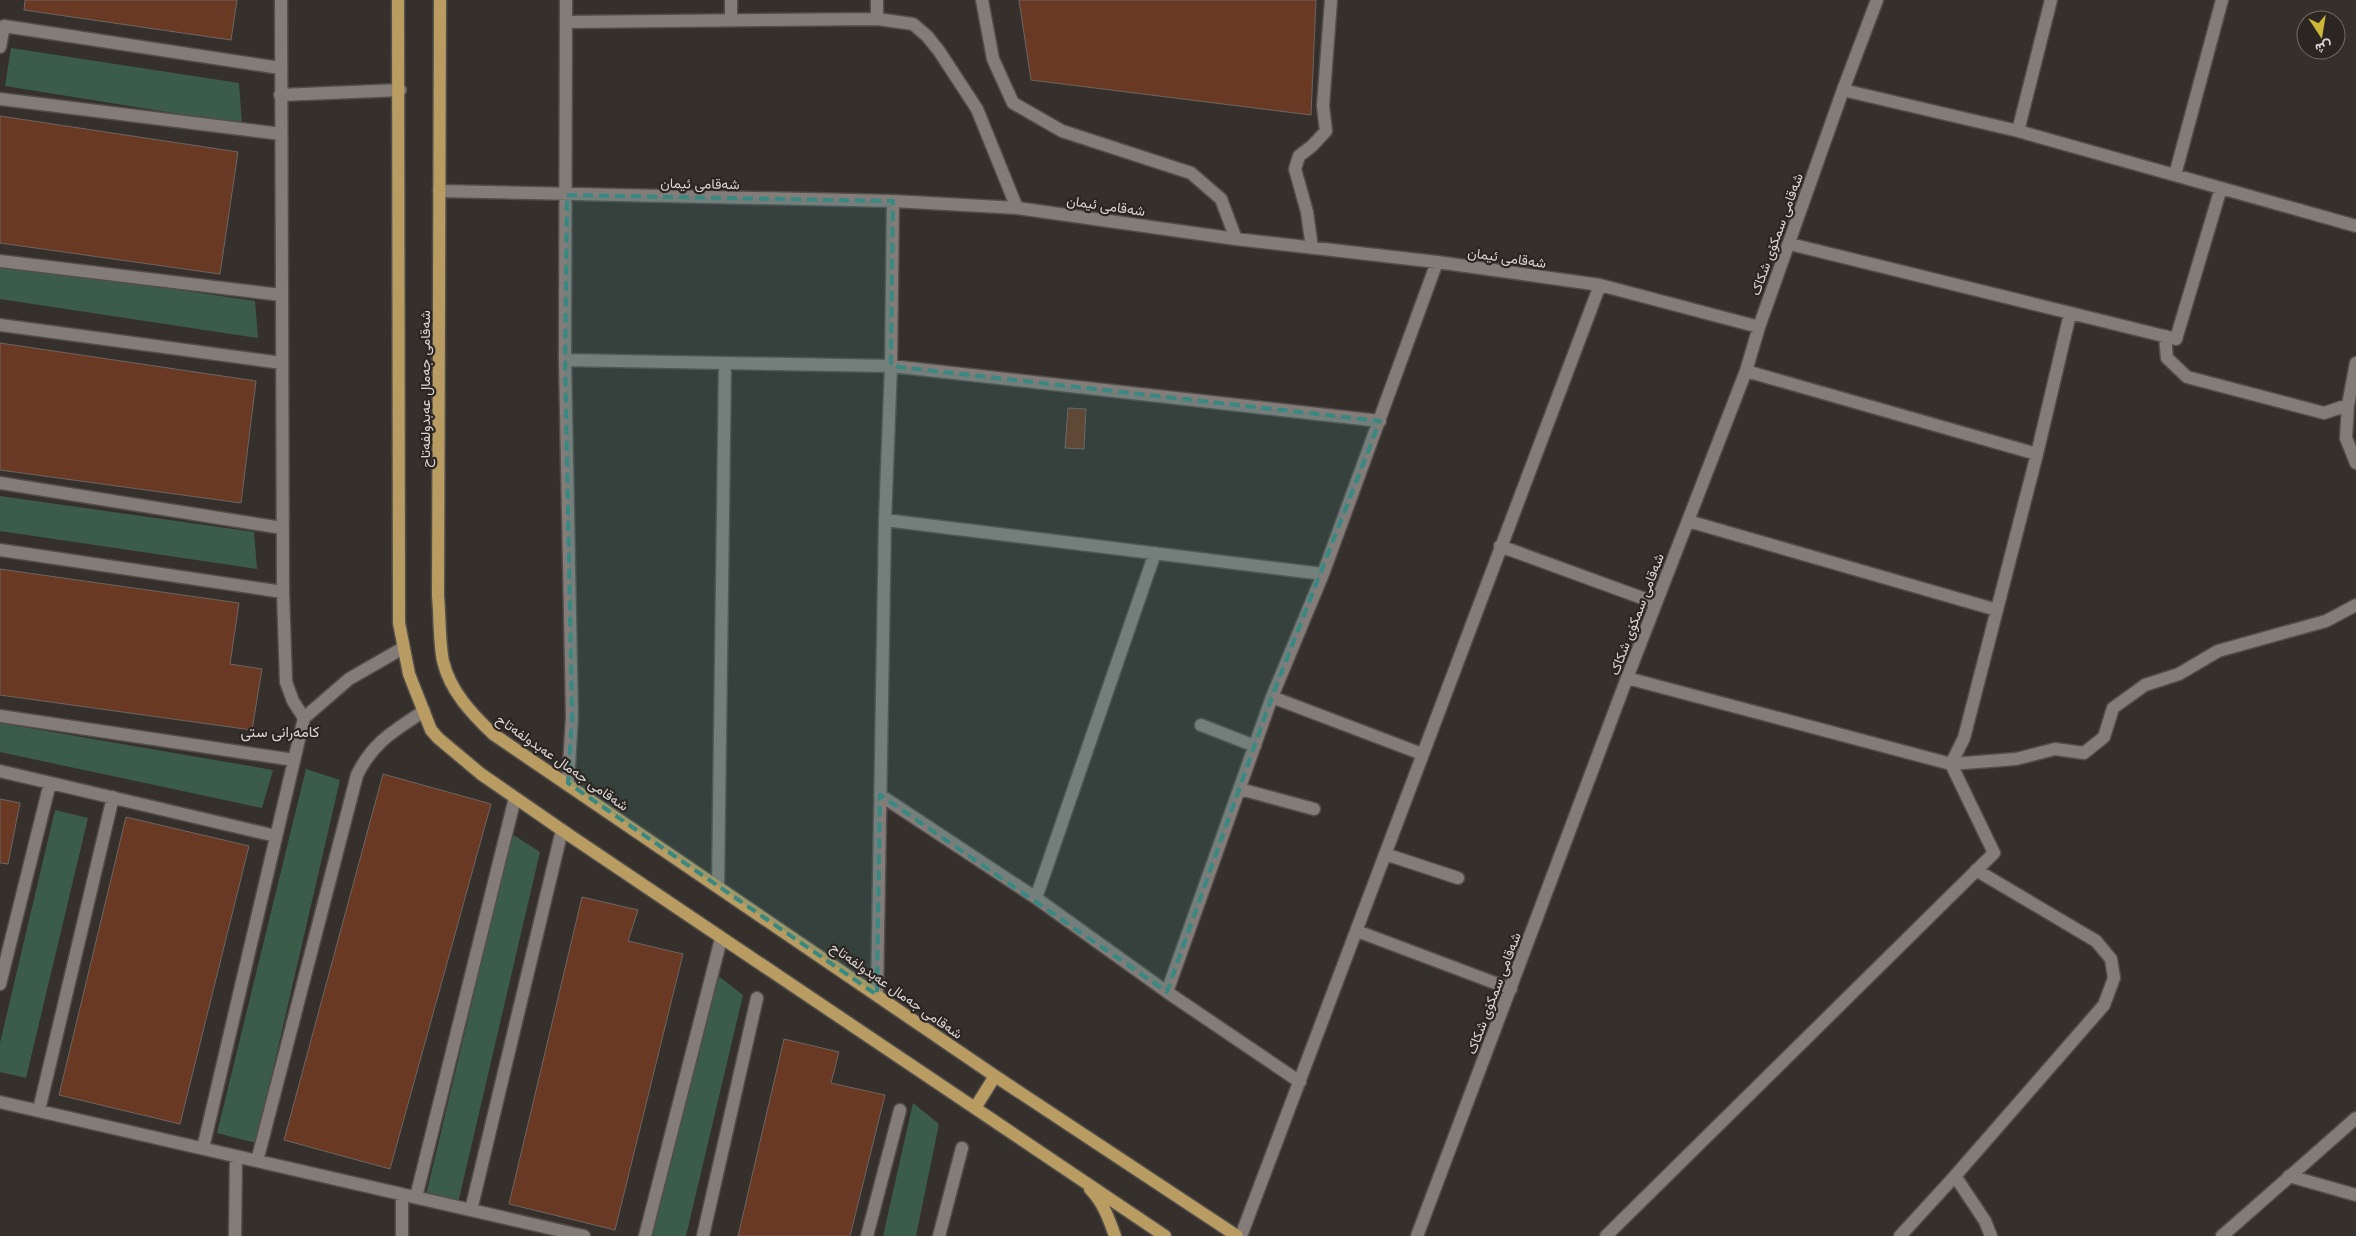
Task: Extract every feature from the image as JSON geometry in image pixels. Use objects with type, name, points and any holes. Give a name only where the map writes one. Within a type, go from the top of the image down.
[{"type":"main road","name":"شەقامی جەمال عەبدولفەتاح","points":[[398,0],[400,90],[399,623],[409,674],[431,730],[481,774],[515,798],[721,939],[1165,1236]]},
{"type":"main road","name":"شەقامی جەمال عەبدولفەتاح","points":[[440,0],[438,596],[443,662],[454,689],[472,714],[493,734],[568,783],[995,1076],[1237,1236]]},
{"type":"main road","points":[[975,1108],[995,1076]]},
{"type":"main road","points":[[1078,1176],[1097,1196],[1115,1236]]},
{"type":"street","points":[[281,0],[283,592],[286,682],[293,701],[304,718]]},
{"type":"street","points":[[566,0],[567,195],[565,360],[572,716],[568,783]]},
{"type":"street","points":[[730,0],[731,19]]},
{"type":"street","points":[[877,0],[877,19]]},
{"type":"street","points":[[982,0],[993,59],[1013,103],[1062,131],[1191,173],[1221,199],[1236,239]]},
{"type":"street","points":[[1312,248],[1307,212],[1295,169],[1299,156],[1326,131],[1323,106],[1331,0]]},
{"type":"street","name":"شەقامی سمکۆی شکاک","points":[[1417,1236],[1627,678],[1746,371],[1759,327],[1877,0]]},
{"type":"street","points":[[2018,132],[2051,0]]},
{"type":"street","points":[[2175,175],[2222,0]]},
{"type":"street","points":[[566,22],[877,19],[913,24],[928,36],[977,109],[1017,208]]},
{"type":"street","points":[[0,46],[4,26],[280,68]]},
{"type":"street","points":[[280,96],[400,90]]},
{"type":"street","points":[[1843,90],[2018,132],[2356,226]]},
{"type":"street","points":[[0,99],[281,134]]},
{"type":"street","points":[[1790,244],[2176,339],[2220,188]]},
{"type":"street","name":"شەقامی ئیمان","points":[[439,191],[893,201],[1017,208],[1236,239],[1437,262],[1600,285],[1759,327]]},
{"type":"street","points":[[877,995],[885,520],[891,366],[893,201]]},
{"type":"street","points":[[0,261],[281,295]]},
{"type":"street","points":[[1168,992],[1272,697],[1323,574],[1437,262]]},
{"type":"street","points":[[1241,1236],[1600,285]]},
{"type":"street","points":[[1951,764],[1964,738],[2037,454],[2070,314]]},
{"type":"street","points":[[0,325],[282,363]]},
{"type":"street","points":[[2165,336],[2167,358],[2187,377],[2324,413],[2348,405]]},
{"type":"street","points":[[565,360],[891,366],[1380,421]]},
{"type":"street","points":[[718,886],[725,363]]},
{"type":"street","points":[[2356,363],[2348,405],[2346,438],[2356,463]]},
{"type":"street","points":[[1746,371],[2037,454]]},
{"type":"street","points":[[0,483],[282,528]]},
{"type":"street","points":[[885,520],[1323,574]]},
{"type":"street","points":[[1688,521],[1997,610]]},
{"type":"street","points":[[1500,546],[1656,603]]},
{"type":"street","points":[[0,550],[283,592]]},
{"type":"street","points":[[1036,898],[1155,553]]},
{"type":"street","points":[[1627,678],[1951,764],[2016,759],[2055,749],[2084,753],[2104,737],[2113,708],[2145,685],[2179,674],[2218,651],[2326,621],[2356,605]]},
{"type":"street","points":[[203,1148],[304,718],[349,679],[403,648]]},
{"type":"street","points":[[1272,697],[1422,754]]},
{"type":"street","points":[[257,1161],[356,775],[366,755],[388,734],[424,711]]},
{"type":"street","points":[[0,716],[294,760]]},
{"type":"street","points":[[1201,725],[1255,746]]},
{"type":"street","points":[[1606,1236],[1994,853],[1951,764]]},
{"type":"street","points":[[0,771],[276,836]]},
{"type":"street","points":[[0,984],[50,783]]},
{"type":"street","points":[[1240,789],[1314,809]]},
{"type":"street","points":[[880,795],[1036,898],[1168,992],[1300,1082]]},
{"type":"street","points":[[39,1110],[113,797]]},
{"type":"street","points":[[416,1198],[515,798]]},
{"type":"street","points":[[471,1210],[562,830]]},
{"type":"street","points":[[1385,854],[1458,878]]},
{"type":"street","points":[[1900,1236],[1955,1176],[2104,1005],[2114,978],[2111,959],[2096,941],[1976,870]]},
{"type":"street","points":[[1356,931],[1511,989]]},
{"type":"street","points":[[645,1236],[721,939]]},
{"type":"street","points":[[703,1236],[757,998]]},
{"type":"street","points":[[0,1102],[584,1236]]},
{"type":"street","points":[[867,1236],[900,1110]]},
{"type":"street","points":[[2222,1236],[2356,1118]]},
{"type":"street","points":[[939,1236],[962,1148]]},
{"type":"street","points":[[235,1236],[236,1156]]},
{"type":"street","points":[[1955,1176],[1984,1221],[1991,1236]]},
{"type":"street","points":[[2289,1176],[2356,1195]]},
{"type":"street","points":[[402,1194],[402,1236]]},
{"type":"highlighted area","points":[[567,195],[893,201],[891,366],[1380,421],[1272,697],[1167,992],[880,795],[877,995],[568,783],[572,716],[565,360]]},
{"type":"green space","points":[[11,48],[239,83],[242,124],[5,86]]},
{"type":"green space","points":[[0,264],[255,301],[258,338],[0,299]]},
{"type":"green space","points":[[0,496],[254,532],[257,569],[0,531]]},
{"type":"green space","points":[[0,723],[273,770],[262,808],[0,752]]},
{"type":"green space","points":[[306,769],[340,780],[256,1143],[217,1133]]},
{"type":"green space","points":[[55,810],[88,818],[26,1078],[0,1072],[0,1043]]},
{"type":"green space","points":[[512,834],[540,852],[458,1203],[426,1195]]},
{"type":"green space","points":[[712,971],[743,995],[686,1236],[651,1236]]},
{"type":"green space","points":[[913,1103],[939,1124],[916,1236],[883,1236]]},
{"type":"building","points":[[25,0],[237,0],[231,40],[24,10]]},
{"type":"building","points":[[1019,0],[1316,0],[1311,115],[1031,80]]},
{"type":"building","points":[[0,116],[238,152],[220,274],[0,243]]},
{"type":"building","points":[[0,343],[256,381],[241,503],[0,470]]},
{"type":"building","points":[[1068,408],[1086,409],[1084,449],[1065,448]]},
{"type":"building","points":[[0,569],[239,603],[230,664],[262,669],[252,730],[0,695]]},
{"type":"building","points":[[383,774],[491,804],[390,1169],[284,1140]]},
{"type":"building","points":[[0,799],[20,803],[8,864],[0,863]]},
{"type":"building","points":[[126,817],[249,846],[180,1124],[59,1095]]},
{"type":"building","points":[[582,897],[638,910],[628,941],[683,954],[615,1230],[509,1204]]},
{"type":"building","points":[[784,1039],[839,1052],[831,1083],[885,1095],[850,1236],[738,1236]]},
{"type":"district","name":"كامه‌رانی ستی","points":[[280,731]]}]
